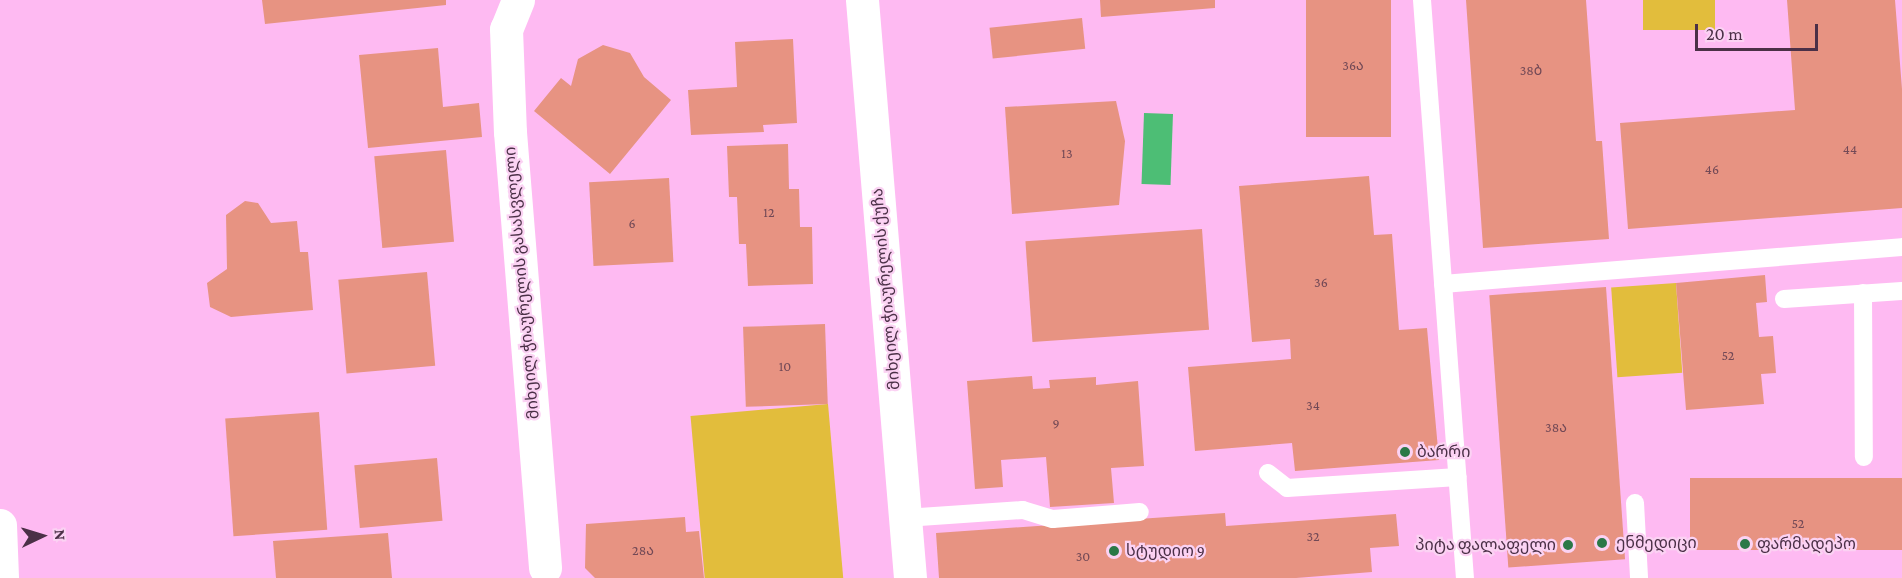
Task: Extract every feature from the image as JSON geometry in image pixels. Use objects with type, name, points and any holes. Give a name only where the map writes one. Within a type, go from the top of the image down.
[{"type":"street","name":"მიხეილ ჭიაურელის გასასვლელი","points":[[518,0],[506,29],[510,132],[545,568]]},
{"type":"street","name":"მიხეილ ჭიაურელის ქუჩა","points":[[862,0],[910,578]]},
{"type":"street","points":[[0,525],[2,578]]},
{"type":"lane","points":[[1422,0],[1465,578]]},
{"type":"lane","points":[[1443,284],[1902,247]]},
{"type":"lane","points":[[1784,298],[1902,291]]},
{"type":"lane","points":[[1863,294],[1864,457]]},
{"type":"lane","points":[[1268,473],[1287,489],[1458,477]]},
{"type":"lane","points":[[1635,504],[1639,578]]},
{"type":"lane","points":[[905,518],[1023,510],[1053,519],[1140,512]]},
{"type":"shaded area","points":[[1643,0],[1715,0],[1715,30],[1643,30]]},
{"type":"shaded area","points":[[1144,113],[1173,114],[1171,185],[1142,184]]},
{"type":"shaded area","points":[[1676,283],[1682,373],[1617,377],[1611,288]]},
{"type":"shaded area","points":[[828,404],[843,578],[705,578],[691,416]]},
{"type":"building","points":[[262,0],[446,0],[446,5],[265,24]]},
{"type":"building","points":[[1100,0],[1215,0],[1215,8],[1101,17]]},
{"type":"building","points":[[1306,0],[1391,0],[1391,137],[1306,137]]},
{"type":"building","points":[[1466,0],[1586,0],[1596,141],[1602,141],[1609,239],[1483,248]]},
{"type":"building","points":[[1787,0],[1895,0],[1902,89],[1902,208],[1628,229],[1620,123],[1795,110]]},
{"type":"building","points":[[1082,18],[1085,49],[993,59],[990,28]]},
{"type":"building","points":[[793,39],[797,123],[763,125],[764,132],[691,135],[688,90],[737,87],[735,42]]},
{"type":"building","points":[[603,45],[630,53],[644,77],[671,100],[610,174],[534,111],[561,78],[571,86],[578,59]]},
{"type":"building","points":[[438,48],[443,107],[479,103],[482,137],[368,148],[359,55]]},
{"type":"building","points":[[1116,101],[1125,141],[1119,205],[1012,214],[1005,107]]},
{"type":"building","points":[[788,144],[789,189],[799,189],[800,227],[812,227],[813,284],[748,286],[746,244],[739,244],[737,197],[729,197],[727,146]]},
{"type":"building","points":[[446,150],[454,242],[382,248],[374,156]]},
{"type":"building","points":[[1369,176],[1374,235],[1392,234],[1399,330],[1427,328],[1439,460],[1295,471],[1292,443],[1195,451],[1188,367],[1291,359],[1290,339],[1252,342],[1239,186]]},
{"type":"building","points":[[669,178],[673,262],[594,266],[589,182]]},
{"type":"building","points":[[245,201],[258,203],[271,223],[297,221],[300,252],[308,252],[313,310],[231,317],[210,307],[207,283],[227,269],[226,215]]},
{"type":"building","points":[[1202,229],[1209,330],[1032,342],[1025,241]]},
{"type":"building","points":[[427,272],[435,366],[347,373],[338,280]]},
{"type":"building","points":[[1765,275],[1767,302],[1756,303],[1759,337],[1773,336],[1776,373],[1761,374],[1764,404],[1686,410],[1676,283]]},
{"type":"building","points":[[1606,287],[1625,559],[1508,567],[1489,295]]},
{"type":"building","points":[[825,324],[828,404],[746,407],[743,327]]},
{"type":"building","points":[[1032,376],[1033,389],[1050,388],[1049,380],[1096,377],[1096,385],[1138,381],[1144,466],[1111,468],[1114,503],[1050,507],[1046,457],[1001,460],[1003,487],[975,489],[967,381]]},
{"type":"building","points":[[319,412],[327,530],[233,536],[225,419]]},
{"type":"building","points":[[437,458],[442,521],[360,528],[354,465]]},
{"type":"building","points":[[1690,478],[1902,478],[1902,550],[1690,550]]},
{"type":"building","points":[[1225,513],[1226,526],[1396,514],[1399,546],[1370,548],[1372,572],[1296,578],[939,578],[936,533]]},
{"type":"building","points":[[685,517],[686,532],[699,531],[704,578],[595,578],[585,568],[586,524]]},
{"type":"building","points":[[388,533],[392,578],[276,578],[273,541]]},
{"type":"place","name":"ბარრი","points":[[1405,452]]},
{"type":"place","name":"ენმედიცი","points":[[1602,543]]},
{"type":"place","name":"ფარმადეპო","points":[[1745,544]]},
{"type":"place","name":"პიტა ფალაფელი","points":[[1568,545]]},
{"type":"place","name":"სტუდიო 9","points":[[1114,551]]}]
